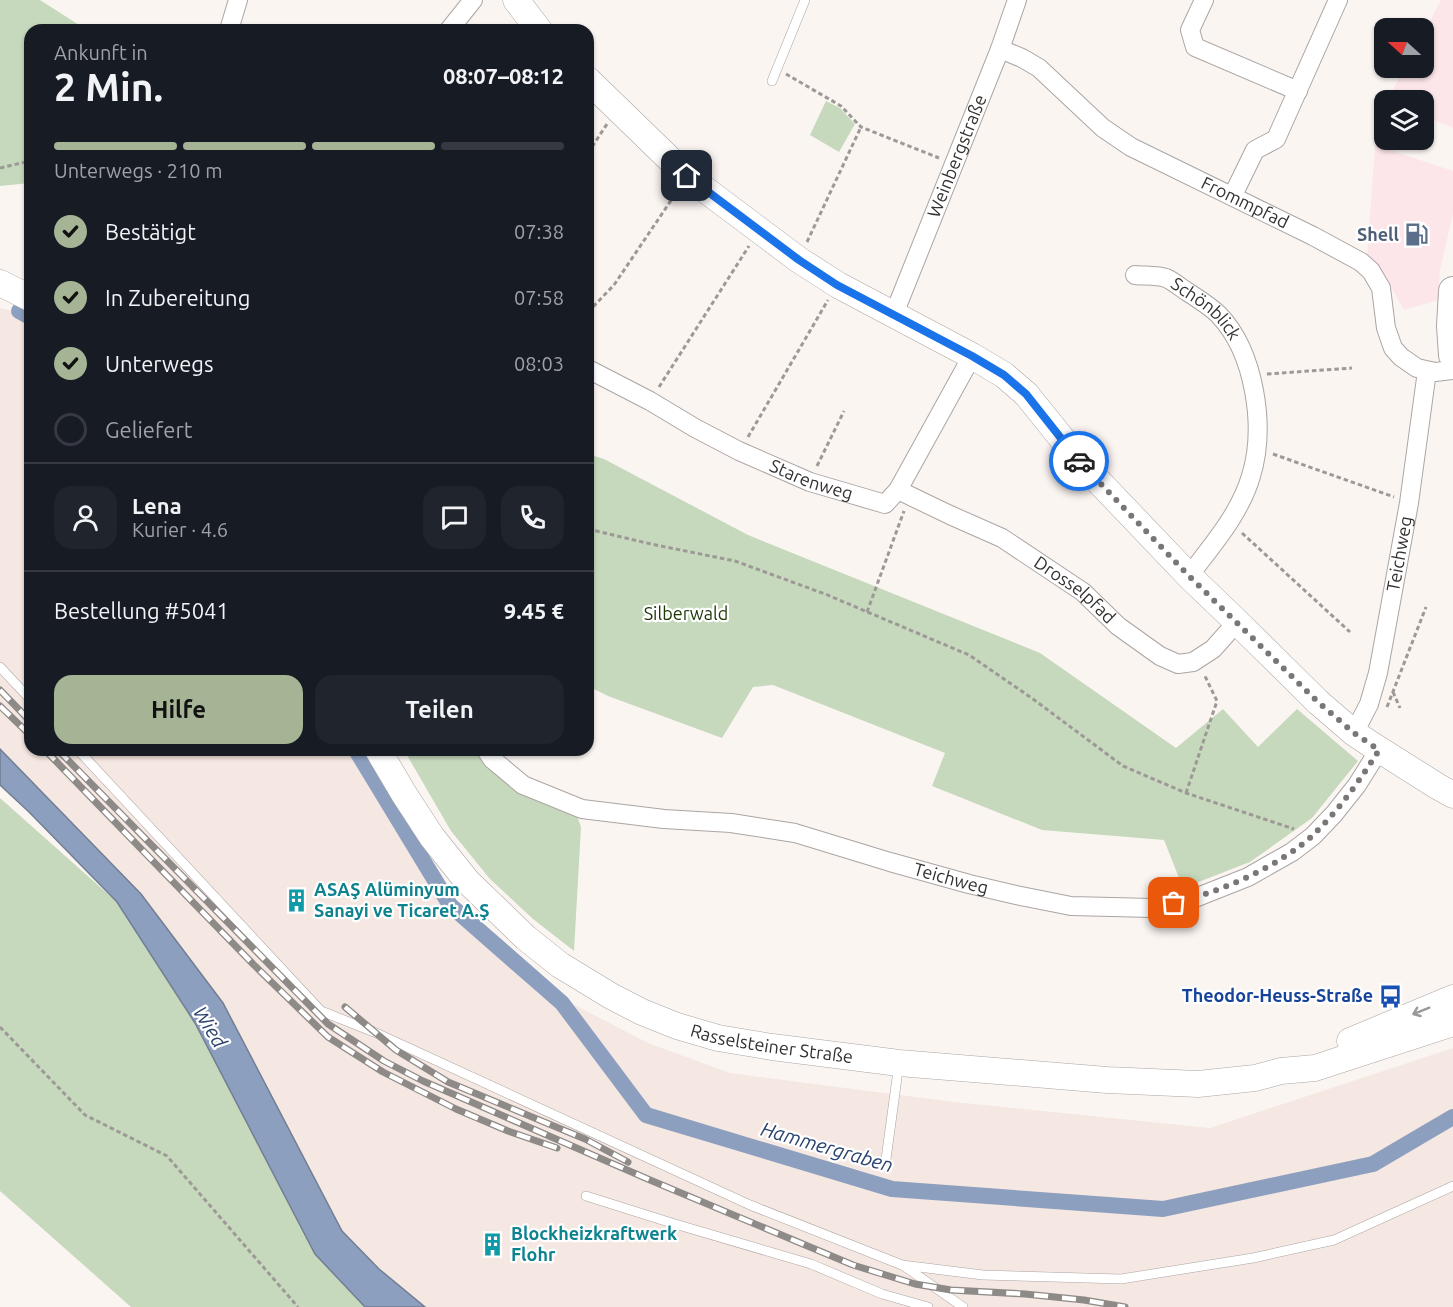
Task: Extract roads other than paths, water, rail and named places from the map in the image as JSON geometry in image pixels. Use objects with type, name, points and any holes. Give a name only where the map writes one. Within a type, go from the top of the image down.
[{"type":"main road","points":[[516,0],[535,24]]},
{"type":"main road","points":[[594,86],[687,176],[799,260],[837,285],[1004,375],[1026,394],[1084,466],[1189,576],[1318,702],[1354,733],[1453,795]]},
{"type":"main road","points":[[0,283],[24,295]]},
{"type":"main road","points":[[1453,291],[1451,326],[1453,355]]},
{"type":"main road","name":"Rasselsteiner Straße","points":[[382,756],[432,837],[467,881],[526,938],[560,965],[611,996],[677,1026],[718,1038],[899,1063],[1107,1080],[1198,1084],[1255,1078],[1281,1071],[1453,998]]},
{"type":"main road","name":"Rasselsteiner Straße","points":[[1281,1071],[1315,1068],[1453,1023]]},
{"type":"street","points":[[232,24],[238,0]]},
{"type":"street","points":[[454,24],[473,0]]},
{"type":"street","name":"Weinbergstraße","points":[[894,314],[955,164],[1017,0]]},
{"type":"street","points":[[1204,0],[1190,30],[1195,47],[1298,91]]},
{"type":"street","points":[[1233,195],[1255,150],[1276,139],[1338,0]]},
{"type":"street","name":"Frommpfad","points":[[1000,49],[1023,58],[1039,68],[1090,117],[1131,147],[1233,195],[1361,262],[1371,271],[1380,288],[1386,328],[1393,348],[1409,363],[1426,371]]},
{"type":"street","name":"Schönblick","points":[[1135,275],[1166,278],[1219,315],[1235,338],[1252,382],[1256,405],[1257,448],[1251,476],[1229,522],[1189,576]]},
{"type":"street","points":[[904,492],[972,356]]},
{"type":"street","points":[[1426,371],[1453,370]]},
{"type":"street","name":"Teichweg","points":[[1354,733],[1369,704],[1378,673],[1409,503],[1426,371]]},
{"type":"street","name":"Starenweg","points":[[594,372],[730,447],[810,482],[885,504],[904,492]]},
{"type":"street","name":"Drosselpfad","points":[[904,492],[1002,538],[1083,592],[1118,627],[1160,656],[1178,664],[1193,662],[1213,649],[1237,622]]},
{"type":"street","name":"Teichweg","points":[[490,756],[523,785],[582,809],[663,819],[731,823],[795,833],[969,884],[1071,906],[1152,908],[1195,898],[1248,877],[1292,852],[1313,836],[1334,814],[1379,750]]},
{"type":"lane","points":[[772,81],[805,0]]},
{"type":"lane","points":[[0,666],[24,692]]},
{"type":"lane","points":[[84,756],[321,1011],[374,1032],[750,1205],[902,1265],[963,1307]]},
{"type":"lane","points":[[886,1159],[899,1063]]},
{"type":"lane","points":[[902,1265],[983,1275],[1121,1279],[1252,1258],[1334,1240],[1453,1186]]},
{"type":"lane","points":[[586,1196],[811,1264],[882,1294],[914,1305],[928,1307]]},
{"type":"water","name":"Wied","points":[[0,749],[141,894],[223,1003],[342,1231],[379,1269],[425,1307],[365,1307],[315,1254],[195,1023],[117,902],[0,785]]},
{"type":"waterway","name":"Hammergraben","points":[[19,311],[24,314]]},
{"type":"waterway","name":"Hammergraben","points":[[360,756],[450,905],[562,1003],[646,1115],[892,1189],[1163,1209],[1373,1164],[1453,1117]]},
{"type":"railway","points":[[0,690],[24,715]]},
{"type":"railway","points":[[0,706],[24,729]]},
{"type":"railway","points":[[51,756],[254,965],[328,1037],[383,1072],[456,1109],[557,1148]]},
{"type":"railway","points":[[64,756],[328,1024],[384,1061],[423,1081],[650,1180],[853,1265],[915,1284],[951,1290],[1025,1294],[1125,1307]]},
{"type":"railway","points":[[345,1007],[396,1050],[448,1082],[585,1139],[628,1162]]},
{"type":"place","name":"Shell","points":[[1417,235]]},
{"type":"place","name":"ASAŞ Alüminyum Sanayi ve Ticaret A.Ş","points":[[296,900]]},
{"type":"place","name":"Theodor-Heuss-Straße","points":[[1391,996]]},
{"type":"place","name":"Blockheizkraftwerk Flohr","points":[[493,1244]]},
{"type":"park label","name":"Silberwald","points":[[686,614]]}]
